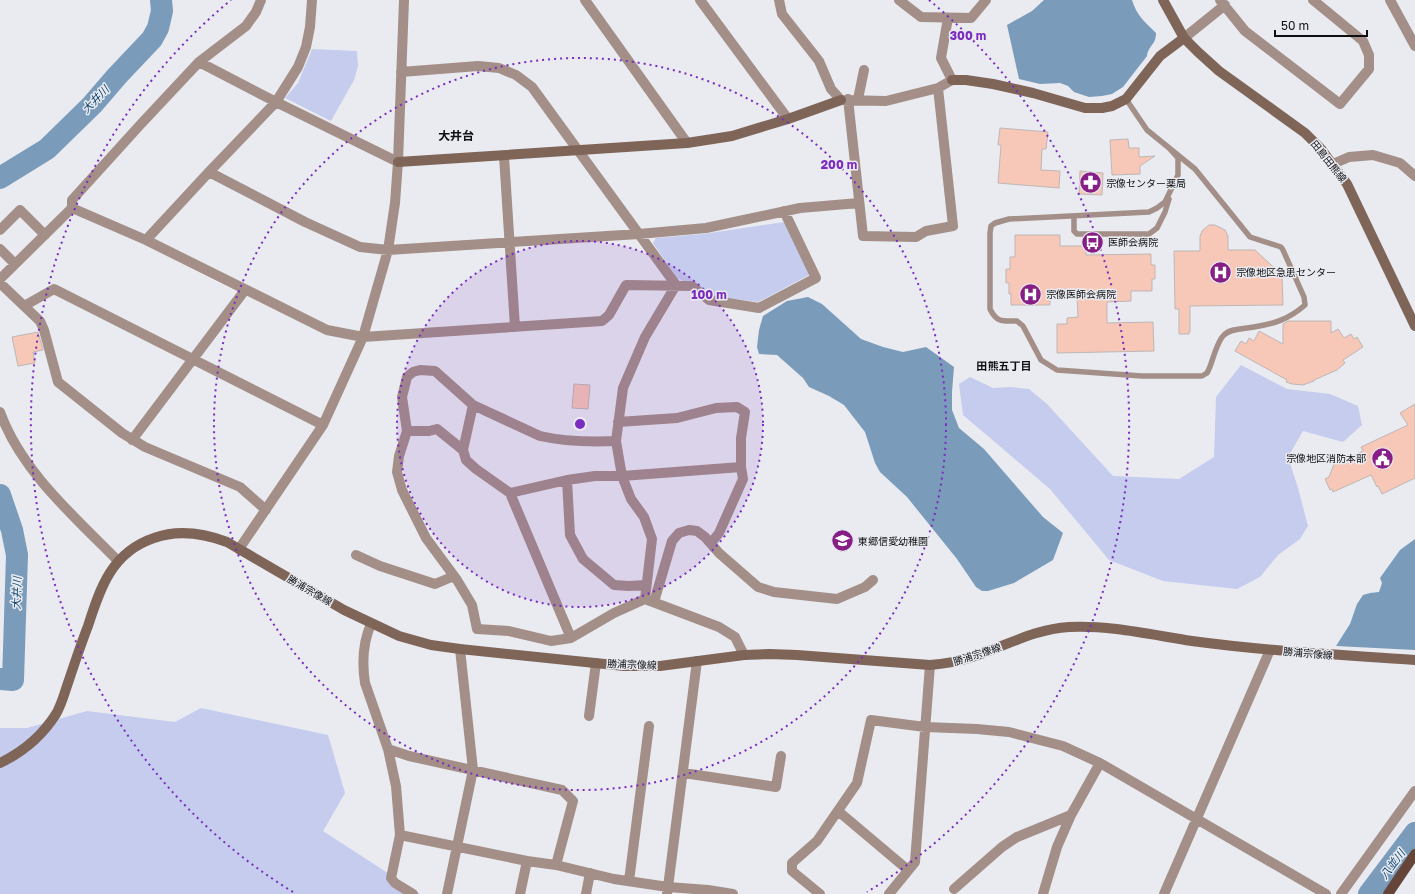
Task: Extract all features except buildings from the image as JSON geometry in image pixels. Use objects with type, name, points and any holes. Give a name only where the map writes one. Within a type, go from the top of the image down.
[{"type":"main road","name":"田島田熊線","points":[[1163,0],[1184,38],[1198,52],[1219,71],[1305,133],[1333,164],[1347,184],[1415,326]]},
{"type":"main road","points":[[952,80],[966,80],[993,84],[1033,93],[1085,108],[1102,108],[1112,106],[1126,99],[1160,56],[1184,38]]},
{"type":"main road","points":[[398,162],[687,143],[732,136],[849,100]]},
{"type":"main road","name":"勝浦宗像線","points":[[0,763],[26,748],[39,736],[57,713],[98,595],[106,577],[118,561],[133,548],[147,540],[178,532],[210,536],[227,542],[344,610],[399,636],[431,645],[460,649],[624,666],[660,666],[744,655],[797,655],[930,665],[949,663],[970,658],[1039,632],[1070,627],[1125,630],[1192,641],[1270,650],[1415,660]]},
{"type":"main road","points":[[1388,894],[1415,854]]},
{"type":"street","points":[[0,279],[72,208],[72,200],[199,62],[246,26],[256,12],[261,0]]},
{"type":"street","points":[[146,240],[276,102],[298,67],[306,47],[310,27],[312,0]]},
{"type":"street","points":[[239,549],[323,425],[363,337],[388,250],[394,203],[398,162],[404,0]]},
{"type":"street","points":[[584,0],[687,143]]},
{"type":"street","points":[[700,0],[788,119]]},
{"type":"street","points":[[779,0],[782,14],[820,61],[831,88],[849,100],[886,101],[938,88],[952,80],[941,58],[948,18]]},
{"type":"street","points":[[899,0],[921,17],[948,18],[971,18],[986,0]]},
{"type":"street","points":[[1184,38],[1223,3],[1245,31],[1340,104],[1369,69],[1369,55],[1363,41],[1313,0]]},
{"type":"street","points":[[1392,1],[1415,46]]},
{"type":"street","points":[[199,62],[398,162]]},
{"type":"street","points":[[402,72],[478,66],[499,68],[516,74],[532,88],[676,285]]},
{"type":"street","points":[[864,70],[849,100],[863,236],[916,236],[926,232],[953,226],[938,88]]},
{"type":"street","points":[[1333,164],[1349,157],[1373,155],[1400,163],[1415,176]]},
{"type":"street","points":[[504,156],[515,327]]},
{"type":"street","points":[[209,172],[305,222],[360,247],[388,250],[639,234],[706,228],[800,208],[859,203]]},
{"type":"street","points":[[72,208],[146,240],[327,330],[363,337],[602,321],[610,315],[626,285],[692,286],[709,300],[759,308],[816,278],[784,211]]},
{"type":"street","points":[[0,230],[20,210],[45,235]]},
{"type":"street","points":[[0,249],[15,264]]},
{"type":"street","points":[[0,283],[40,321],[44,330],[58,382],[132,440],[145,448],[240,488],[266,510]]},
{"type":"street","points":[[650,600],[646,585],[652,540],[644,517],[631,499],[622,476],[616,441],[623,388],[645,337],[676,285]]},
{"type":"street","points":[[24,306],[54,289],[323,425]]},
{"type":"street","points":[[132,440],[244,290]]},
{"type":"street","points":[[616,441],[590,442],[551,439],[540,436],[473,405],[435,371],[420,370],[413,372],[407,377],[402,397],[407,431],[399,456],[397,472],[402,490],[426,538],[454,576],[472,605],[477,629],[510,631],[551,641],[571,638],[614,613],[650,600],[719,627],[735,636],[744,655]]},
{"type":"street","points":[[473,405],[463,450],[466,460],[476,469],[510,493],[571,638]]},
{"type":"street","points":[[618,422],[677,418],[716,408],[737,407],[745,412],[740,438],[740,467],[743,479],[719,533],[711,543]]},
{"type":"street","points":[[0,412],[18,448],[49,491],[118,561]]},
{"type":"street","points":[[407,431],[429,432],[437,429],[463,450]]},
{"type":"street","points":[[510,493],[567,480],[595,476],[622,476],[740,467]]},
{"type":"street","points":[[567,480],[570,535],[583,559],[614,585],[646,585]]},
{"type":"street","points":[[650,600],[672,541],[679,533],[689,530],[697,531],[711,543],[719,554],[758,587],[766,590],[837,599],[865,587],[873,580]]},
{"type":"street","points":[[356,555],[380,566],[435,584],[454,576]]},
{"type":"street","points":[[372,624],[368,631],[364,653],[363,672],[365,683],[388,749],[396,786],[400,835],[391,878],[395,883],[413,894]]},
{"type":"street","points":[[447,894],[473,770],[460,649]]},
{"type":"street","points":[[1164,894],[1270,650]]},
{"type":"street","points":[[667,890],[684,773],[697,661]]},
{"type":"street","points":[[590,716],[596,663]]},
{"type":"street","points":[[888,894],[915,862],[930,665]]},
{"type":"street","points":[[820,894],[792,871],[792,863],[817,841],[857,783],[870,720],[925,727],[1009,732],[1063,746],[1100,763],[1326,894]]},
{"type":"street","points":[[629,881],[649,726]]},
{"type":"street","points":[[388,749],[409,756],[562,790],[572,801],[556,865]]},
{"type":"street","points":[[684,773],[776,787],[781,756]]},
{"type":"street","points":[[1043,894],[1057,847],[1071,815],[1100,763]]},
{"type":"street","points":[[1341,894],[1376,843],[1415,791]]},
{"type":"street","points":[[838,811],[908,870]]},
{"type":"street","points":[[954,889],[1002,847],[1017,837],[1071,815]]},
{"type":"street","points":[[400,835],[527,861],[556,865],[590,874],[667,890],[708,890],[733,894]]},
{"type":"street","points":[[520,894],[527,861]]},
{"type":"street","points":[[586,894],[590,874]]},
{"type":"lane","points":[[1126,99],[1147,130],[1195,168],[1250,237],[1275,244],[1283,250],[1304,297],[1305,305],[1286,319],[1255,327],[1232,330],[1224,334],[1220,339],[1207,373],[1202,376],[1142,376],[1057,370],[1041,360],[1023,326],[1017,321],[1002,321],[993,316],[990,309],[989,300],[991,226],[995,223],[1009,219],[1149,212],[1165,202],[1178,175],[1178,158],[1168,147]]},
{"type":"lane","points":[[1074,216],[1074,231],[1077,234],[1149,234],[1157,228],[1165,212],[1173,184]]},
{"type":"shaded area","points":[[1044,0],[1132,0],[1144,22],[1156,33],[1155,40],[1147,56],[1123,87],[1112,94],[1089,97],[1074,92],[1068,86],[1060,83],[1040,84],[1019,79],[1007,25],[1032,11]]},
{"type":"shaded area","points":[[312,49],[357,51],[358,66],[354,80],[331,121],[285,98],[298,83]]},
{"type":"shaded area","points":[[785,222],[809,275],[758,302],[711,296],[677,278],[653,243],[656,238],[703,234]]},
{"type":"shaded area","points":[[808,297],[822,304],[861,339],[903,352],[926,347],[954,367],[952,410],[959,428],[984,449],[1043,517],[1063,533],[1053,560],[1014,583],[988,591],[982,591],[976,587],[957,559],[907,497],[880,472],[875,463],[865,432],[844,405],[809,387],[803,378],[777,355],[759,354],[757,347],[759,330],[763,316],[787,301]]},
{"type":"shaded area","points":[[1241,365],[1287,389],[1330,394],[1358,406],[1362,425],[1343,442],[1303,431],[1288,457],[1308,526],[1300,539],[1278,555],[1260,577],[1237,589],[1163,581],[1109,560],[1050,489],[963,415],[959,384],[970,377],[993,388],[1010,387],[1029,389],[1047,404],[1113,476],[1179,479],[1214,457],[1216,397]]},
{"type":"shaded area","points":[[1415,539],[1415,650],[1336,646],[1350,624],[1357,604],[1363,595],[1379,592],[1382,583],[1380,578],[1400,550]]},
{"type":"shaded area","points":[[201,708],[328,735],[345,793],[323,831],[420,894],[0,894],[0,728],[27,728],[87,711],[175,722]]},
{"type":"waterway","name":"大井川","points":[[0,178],[47,149],[92,105],[152,39],[158,28],[162,11],[161,0]]},
{"type":"waterway","name":"大井川","points":[[0,495],[12,530],[17,555],[13,680],[0,679]]},
{"type":"waterway","name":"八並川","points":[[1369,894],[1415,833]]},
{"type":"place","name":"宗像センター薬局","points":[[1091,183]]},
{"type":"place","name":"医師会病院","points":[[1092,242]]},
{"type":"place","name":"宗像地区急患センター","points":[[1221,272]]},
{"type":"place","name":"宗像医師会病院","points":[[1030,294]]},
{"type":"place","name":"宗像地区消防本部","points":[[1382,458]]},
{"type":"place","name":"東郷信愛幼稚園","points":[[843,541]]},
{"type":"district","name":"大井台","points":[[456,135]]},
{"type":"district","name":"田熊五丁目","points":[[1004,365]]}]
